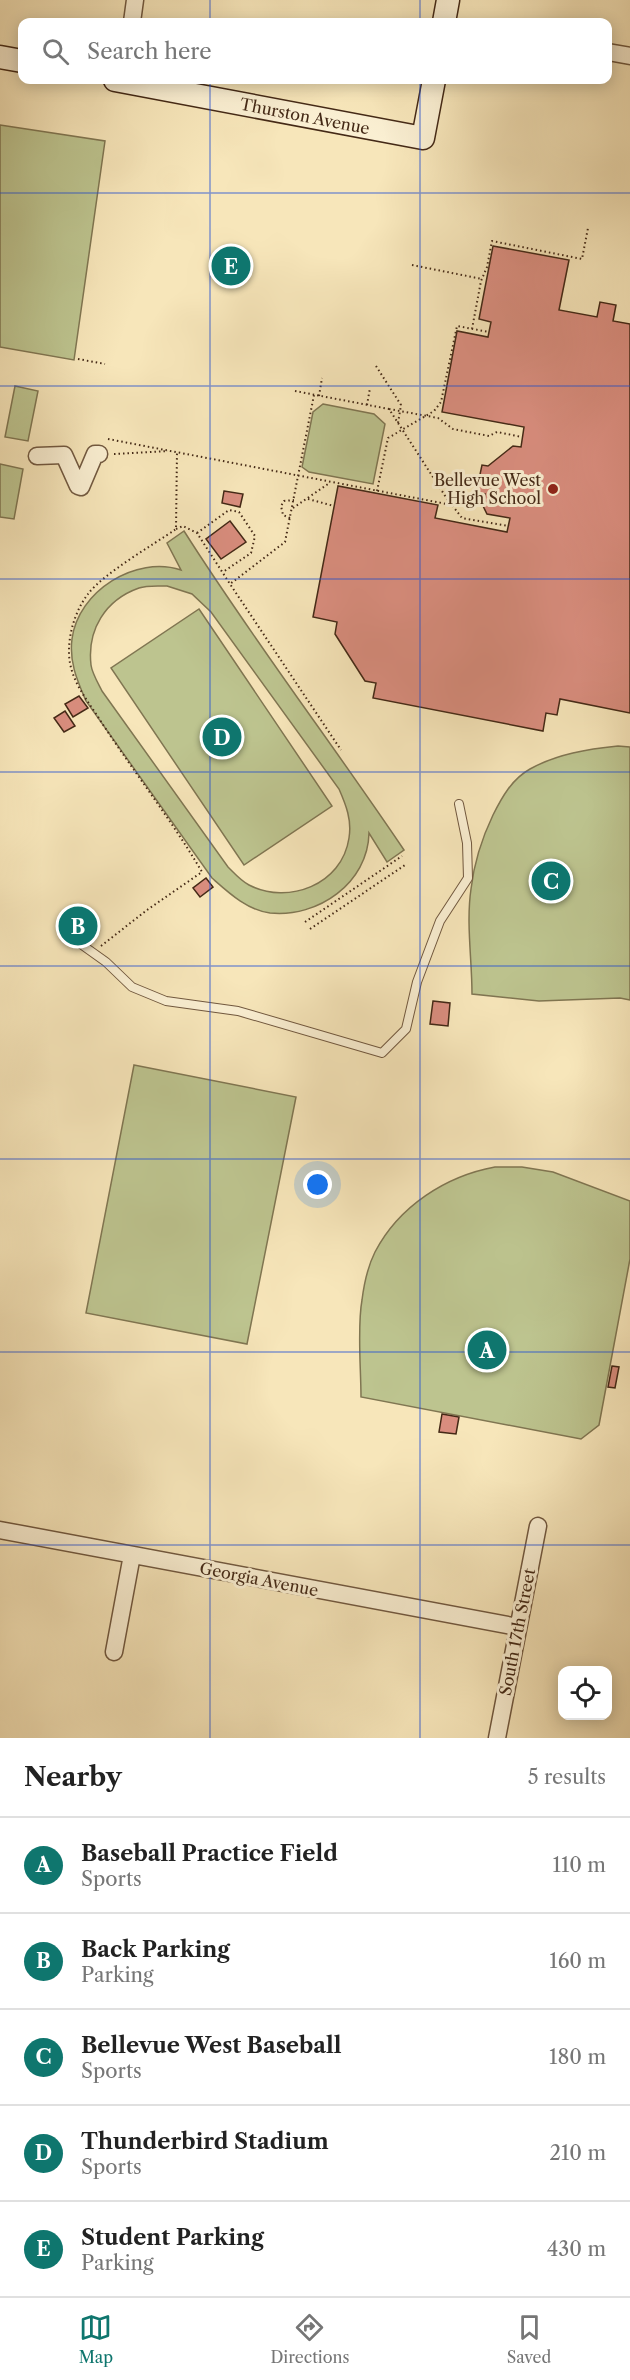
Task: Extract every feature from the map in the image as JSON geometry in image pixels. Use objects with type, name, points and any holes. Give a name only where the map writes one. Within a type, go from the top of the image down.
[{"type":"street","points":[[133,18],[135,0]]},
{"type":"street","points":[[612,53],[630,56]]},
{"type":"street","points":[[0,57],[18,60]]},
{"type":"street","name":"Thurston Avenue","points":[[140,84],[423,138],[433,84]]},
{"type":"street","points":[[37,456],[64,455],[78,486],[81,487],[95,454],[99,454]]},
{"type":"street","name":"South 17th Street","points":[[497,1738],[537,1526]]},
{"type":"street","name":"Georgia Avenue","points":[[0,1530],[518,1627]]},
{"type":"street","points":[[114,1653],[132,1555]]},
{"type":"lane","points":[[78,942],[106,962],[132,987],[166,1001],[238,1011],[382,1053],[406,1029],[417,982],[441,921],[468,878],[467,843],[459,804]]},
{"type":"path","points":[[472,328],[492,242],[582,259],[588,228]]},
{"type":"path","points":[[412,265],[482,279]]},
{"type":"path","points":[[377,491],[388,438],[434,411],[441,402],[457,326],[489,332]]},
{"type":"path","points":[[78,360],[105,364]]},
{"type":"path","points":[[376,366],[401,405],[398,423]]},
{"type":"path","points":[[319,396],[322,378]]},
{"type":"path","points":[[367,405],[370,388]]},
{"type":"path","points":[[295,391],[438,418],[453,429],[489,436],[497,432],[522,436]]},
{"type":"path","points":[[230,584],[285,542],[314,395]]},
{"type":"path","points":[[389,409],[462,518],[508,526]]},
{"type":"path","points":[[108,439],[452,505]]},
{"type":"path","points":[[99,454],[170,451]]},
{"type":"path","points":[[177,452],[177,529]]},
{"type":"path","points":[[292,509],[328,482]]},
{"type":"path","points":[[307,498],[334,506]]},
{"type":"path","points":[[290,518],[283,515],[282,504],[288,499],[294,500]]},
{"type":"path","points":[[197,533],[230,510],[239,512],[255,536],[250,553],[223,572]]},
{"type":"path","points":[[94,953],[147,910],[202,872],[183,839],[119,750],[75,683],[70,663],[73,626],[78,610],[88,593],[105,578],[183,526],[197,533],[341,750]]},
{"type":"path","points":[[306,922],[402,856]]},
{"type":"path","points":[[310,929],[405,865]]},
{"type":"green space","points":[[0,125],[105,141],[74,360],[0,347]]},
{"type":"green space","points":[[15,386],[38,391],[28,441],[5,437]]},
{"type":"green space","points":[[323,404],[374,414],[385,424],[373,484],[309,472],[302,467],[313,412]]},
{"type":"green space","points":[[0,464],[23,469],[14,519],[0,517]]},
{"type":"green space","points":[[184,531],[237,612],[404,850],[387,862],[369,833],[360,867],[350,882],[337,894],[306,910],[288,913],[262,911],[246,905],[212,878],[86,701],[77,678],[71,647],[77,622],[85,606],[97,592],[128,573],[146,568],[164,567],[181,570],[167,543]],"holes":[[[149,586],[167,586],[192,594],[211,612],[342,795],[350,825],[344,854],[336,868],[325,879],[311,887],[280,893],[264,891],[249,885],[235,874],[102,691],[94,675],[91,652],[95,628],[108,608],[117,600],[127,593]]]},
{"type":"green space","points":[[199,609],[332,806],[244,865],[111,668]]},
{"type":"green space","points":[[618,746],[630,747],[630,1000],[620,998],[539,1001],[472,994],[469,915],[472,879],[482,842],[500,802],[518,778],[540,764],[573,753]]},
{"type":"green space","points":[[134,1065],[296,1097],[247,1344],[86,1313]]},
{"type":"green space","points":[[495,1167],[522,1167],[553,1172],[630,1201],[630,1259],[599,1425],[581,1439],[361,1397],[359,1335],[361,1311],[367,1275],[375,1252],[397,1221],[426,1196],[459,1178]]},
{"type":"building","name":"Bellevue West High School","points":[[493,246],[569,260],[559,310],[597,317],[600,302],[616,305],[613,321],[630,324],[630,713],[560,699],[557,715],[546,713],[543,731],[373,698],[376,683],[365,681],[335,634],[337,622],[313,617],[338,486],[438,505],[435,518],[507,532],[510,518],[487,514],[483,506],[485,494],[476,493],[482,465],[488,466],[513,446],[521,447],[524,427],[442,412],[457,331],[488,337],[491,322],[479,319]]},
{"type":"building","points":[[224,491],[243,494],[240,507],[222,503]]},
{"type":"building","points":[[230,521],[246,542],[221,559],[206,539]]},
{"type":"building","points":[[79,696],[88,708],[73,717],[65,704]]},
{"type":"building","points":[[65,711],[75,726],[64,732],[54,718]]},
{"type":"building","points":[[206,878],[213,887],[200,897],[193,888]]},
{"type":"building","points":[[433,1001],[450,1003],[448,1026],[430,1024]]},
{"type":"building","points":[[612,1366],[619,1367],[615,1388],[608,1387]]},
{"type":"building","points":[[442,1414],[459,1417],[456,1434],[439,1432]]},
{"type":"place","name":"Student Parking","points":[[231,266]]},
{"type":"place","name":"Bellevue West High School","points":[[553,489]]},
{"type":"place","name":"Thunderbird Stadium","points":[[222,737]]},
{"type":"place","name":"Bellevue West Baseball","points":[[551,881]]},
{"type":"place","name":"Back Parking","points":[[78,926]]},
{"type":"place","name":"Baseball Practice Field","points":[[487,1350]]}]
